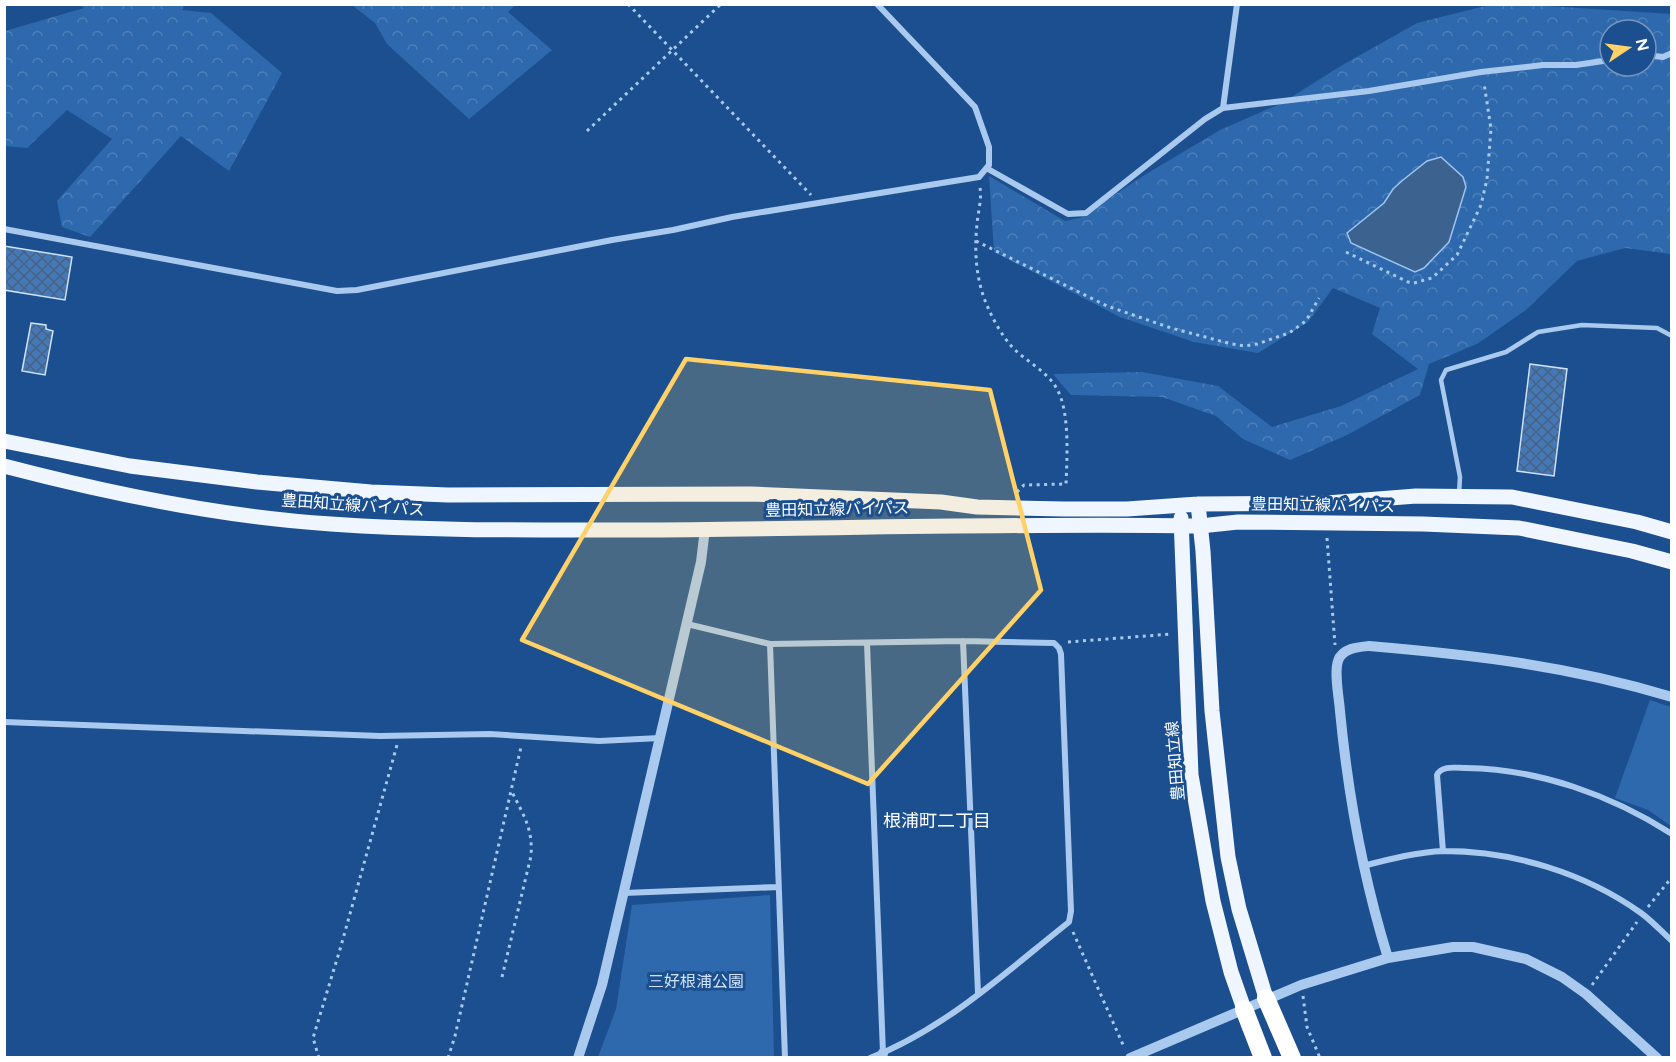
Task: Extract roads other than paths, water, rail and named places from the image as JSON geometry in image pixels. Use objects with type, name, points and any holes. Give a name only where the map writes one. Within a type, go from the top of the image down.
[{"type":"highway","points":[[1266,998],[1292,1058]]},
{"type":"highway","points":[[1244,1009],[1263,1058]]},
{"type":"main road","name":"豊田知立線バイパス","points":[[4,441],[130,466],[257,482],[370,492],[448,495],[751,494],[940,502],[977,507],[1127,509],[1198,504],[1327,503],[1416,496],[1512,497],[1637,522],[1671,532]]},
{"type":"main road","name":"豊田知立線バイパス","points":[[4,466],[80,486],[202,508],[329,524],[469,530],[1200,526],[1238,522],[1423,524],[1519,528],[1632,551],[1671,562]]},
{"type":"main road","points":[[1198,504],[1212,711],[1228,857],[1239,909],[1266,998]]},
{"type":"main road","name":"豊田知立線","points":[[1181,505],[1191,776],[1213,901],[1231,972],[1244,1009]]},
{"type":"street","points":[[4,229],[337,291],[368,290],[732,217],[979,177],[988,169],[989,147],[975,106],[877,4]]},
{"type":"street","points":[[1223,108],[1237,4]]},
{"type":"street","points":[[988,169],[1068,214],[1086,213],[1205,119],[1223,108],[1369,91],[1481,72],[1598,62]]},
{"type":"street","points":[[578,1058],[602,985],[662,738],[701,562],[705,529]]},
{"type":"street","points":[[687,624],[770,644],[963,641],[1054,643],[1061,654],[1071,911],[1069,922],[978,993],[913,1039],[882,1055],[870,1058]]},
{"type":"street","points":[[963,641],[978,993]]},
{"type":"street","points":[[867,643],[882,1055]]},
{"type":"street","points":[[770,644],[785,1058]]},
{"type":"street","points":[[1388,958],[1356,832],[1337,681],[1338,660],[1350,649],[1369,646],[1456,654],[1508,660],[1591,675],[1671,697]]},
{"type":"street","points":[[4,722],[396,736],[490,734],[599,741],[662,738]]},
{"type":"street","points":[[1443,851],[1437,775],[1439,771],[1446,768],[1475,768],[1510,772],[1562,783],[1626,808],[1671,834]]},
{"type":"street","points":[[1364,866],[1402,856],[1443,851],[1488,853],[1521,859],[1586,881],[1642,914],[1671,941]]},
{"type":"street","points":[[624,893],[778,887]]},
{"type":"street","points":[[1130,1058],[1301,985],[1388,958],[1452,946],[1473,947],[1526,959],[1563,977],[1586,994],[1657,1058]]},
{"type":"lane","points":[[1459,496],[1460,477],[1441,380],[1446,370],[1506,352],[1538,332],[1582,325],[1657,328],[1671,336]]},
{"type":"district","name":"根浦町二丁目","points":[[937,821]]},
{"type":"park label","name":"三好根浦公園","points":[[696,981]]}]
